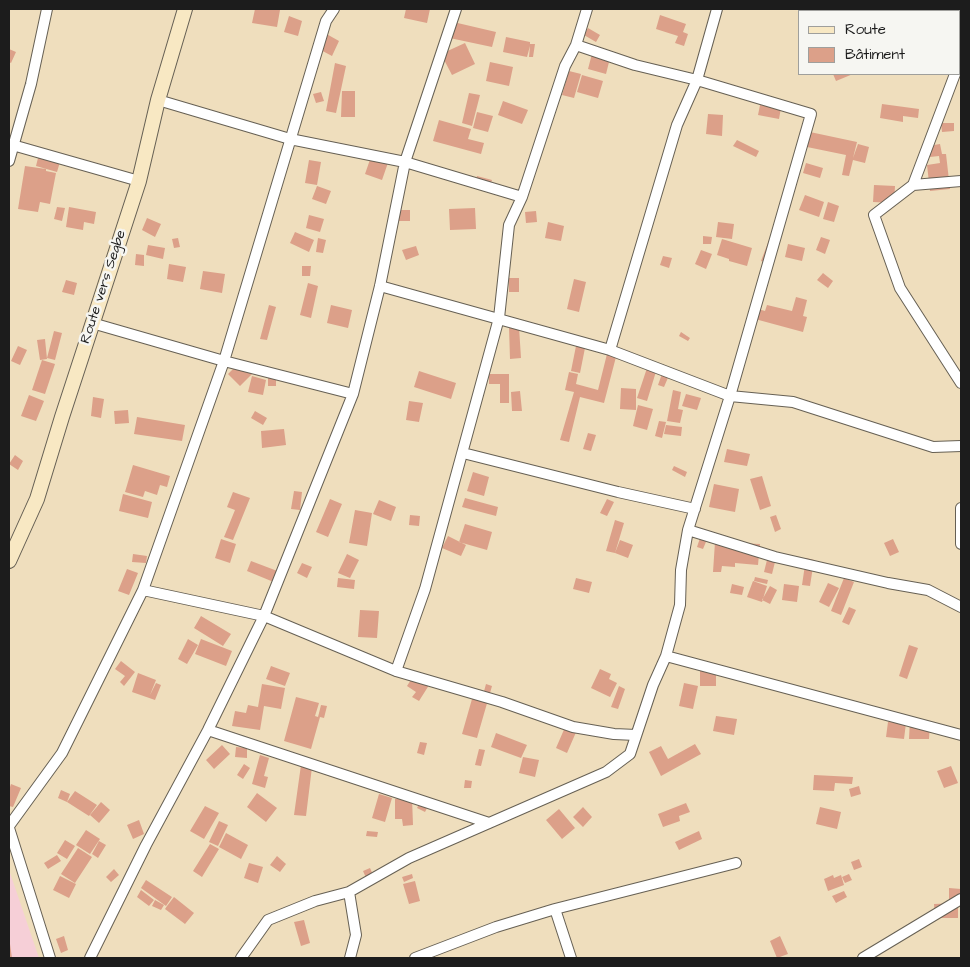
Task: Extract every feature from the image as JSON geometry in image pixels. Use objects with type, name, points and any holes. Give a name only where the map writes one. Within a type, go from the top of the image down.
[{"type":"main road","name":"Route vers Segbe","points":[[9,561],[37,499],[139,181],[158,100],[185,9]]},
{"type":"street","points":[[9,161],[11,145],[31,84],[47,9]]},
{"type":"street","points":[[50,958],[9,827],[62,753],[143,590],[224,360],[326,21],[334,9]]},
{"type":"street","points":[[90,958],[146,845],[208,730],[264,616],[353,394],[380,286],[405,162],[456,9]]},
{"type":"street","points":[[396,671],[425,589],[499,318],[509,225],[522,197],[565,66],[576,45],[587,9]]},
{"type":"street","points":[[610,350],[677,125],[697,80],[716,9]]},
{"type":"street","points":[[241,958],[268,920],[315,901],[349,892],[409,858],[606,772],[630,754],[653,685],[666,656],[680,605],[681,570],[688,530],[730,396],[811,114],[697,80],[635,64],[576,45]]},
{"type":"street","points":[[954,75],[913,185],[874,216],[900,288],[961,383]]},
{"type":"street","points":[[158,100],[290,140],[405,162],[522,197]]},
{"type":"street","points":[[11,145],[139,181]]},
{"type":"street","points":[[913,185],[961,181]]},
{"type":"street","points":[[380,286],[610,350],[730,396],[793,402],[933,447],[961,446]]},
{"type":"street","points":[[92,323],[353,394]]},
{"type":"street","points":[[463,453],[618,492],[695,509]]},
{"type":"street","points":[[961,508],[961,544]]},
{"type":"street","points":[[688,530],[775,557],[888,583],[928,590],[961,607]]},
{"type":"street","points":[[143,590],[264,616],[396,671],[502,702],[573,726],[614,734],[636,735]]},
{"type":"street","points":[[666,656],[961,735]]},
{"type":"street","points":[[208,730],[489,823]]},
{"type":"street","points":[[415,958],[496,927],[554,909],[736,863]]},
{"type":"street","points":[[349,892],[356,935],[350,958]]},
{"type":"street","points":[[863,958],[961,899]]},
{"type":"street","points":[[554,909],[571,958]]},
{"type":"shaded area","points":[[9,870],[21,905],[39,958],[9,958]]},
{"type":"building","points":[[255,9],[280,10],[277,27],[252,23]]},
{"type":"building","points":[[406,9],[430,9],[427,23],[404,18]]},
{"type":"building","points":[[660,15],[686,24],[683,32],[688,34],[684,46],[675,43],[678,36],[656,29]]},
{"type":"building","points":[[289,16],[302,21],[298,36],[284,32]]},
{"type":"building","points":[[449,21],[496,32],[492,47],[445,37]]},
{"type":"building","points":[[588,28],[600,35],[596,42],[584,35]]},
{"type":"building","points":[[323,32],[339,41],[332,56],[315,47]]},
{"type":"building","points":[[506,37],[535,44],[533,57],[529,57],[530,46],[527,57],[503,52]]},
{"type":"building","points":[[465,43],[475,64],[452,75],[441,54]]},
{"type":"building","points":[[9,49],[16,52],[11,63],[9,62]]},
{"type":"building","points":[[593,50],[611,54],[606,74],[588,69]]},
{"type":"building","points":[[490,62],[513,67],[509,86],[486,81]]},
{"type":"building","points":[[335,63],[346,66],[336,113],[326,111]]},
{"type":"building","points":[[569,71],[581,74],[574,98],[562,95]]},
{"type":"building","points":[[582,75],[603,81],[598,98],[577,92]]},
{"type":"building","points":[[833,75],[851,75],[836,81]]},
{"type":"building","points":[[342,91],[355,91],[355,117],[341,117]]},
{"type":"building","points":[[321,92],[324,101],[316,103],[313,94]]},
{"type":"building","points":[[469,93],[480,95],[472,126],[462,123]]},
{"type":"building","points":[[503,101],[528,110],[522,124],[498,115]]},
{"type":"building","points":[[882,104],[919,109],[918,118],[903,116],[903,122],[880,118]]},
{"type":"building","points":[[760,105],[781,108],[779,119],[758,115]]},
{"type":"building","points":[[477,112],[493,116],[488,132],[473,128]]},
{"type":"building","points":[[708,114],[723,115],[722,136],[706,134]]},
{"type":"building","points":[[439,120],[471,129],[468,139],[484,143],[481,154],[433,141]]},
{"type":"building","points":[[941,123],[954,123],[954,131],[942,132]]},
{"type":"building","points":[[810,132],[857,142],[853,158],[858,144],[869,147],[865,163],[853,160],[849,176],[842,175],[846,155],[807,147]]},
{"type":"building","points":[[737,140],[759,151],[756,157],[733,146]]},
{"type":"building","points":[[940,144],[942,154],[946,154],[950,189],[930,191],[927,165],[940,163],[939,156],[930,157],[928,146]]},
{"type":"building","points":[[40,150],[62,155],[57,172],[36,166]]},
{"type":"building","points":[[373,151],[390,157],[382,180],[365,174]]},
{"type":"building","points":[[309,160],[321,162],[317,185],[305,183]]},
{"type":"building","points":[[806,163],[823,168],[820,178],[803,173]]},
{"type":"building","points":[[25,166],[46,169],[46,171],[56,173],[50,204],[40,202],[38,212],[18,209]]},
{"type":"building","points":[[477,176],[492,180],[488,191],[474,187]]},
{"type":"building","points":[[874,185],[895,186],[894,203],[873,202]]},
{"type":"building","points":[[317,186],[331,191],[326,204],[312,199]]},
{"type":"building","points":[[805,195],[824,202],[819,217],[799,210]]},
{"type":"building","points":[[828,202],[839,206],[834,222],[823,219]]},
{"type":"building","points":[[57,207],[65,208],[62,221],[54,219]]},
{"type":"building","points":[[69,207],[96,212],[94,224],[84,222],[83,230],[66,227]]},
{"type":"building","points":[[475,208],[476,229],[450,230],[449,209]]},
{"type":"building","points":[[398,210],[410,210],[410,221],[398,221]]},
{"type":"building","points":[[536,211],[537,222],[526,223],[525,212]]},
{"type":"building","points":[[309,215],[324,219],[320,232],[306,228]]},
{"type":"building","points":[[147,218],[161,224],[155,237],[142,230]]},
{"type":"building","points":[[548,222],[564,226],[561,241],[545,238]]},
{"type":"building","points":[[718,222],[734,224],[732,239],[716,237]]},
{"type":"building","points":[[295,232],[314,240],[309,252],[290,243]]},
{"type":"building","points":[[703,236],[712,237],[711,244],[703,244]]},
{"type":"building","points":[[821,237],[830,240],[825,254],[816,250]]},
{"type":"building","points":[[178,238],[180,247],[174,248],[172,239]]},
{"type":"building","points":[[318,238],[326,240],[323,253],[316,252]]},
{"type":"building","points":[[722,239],[752,248],[747,266],[729,261],[729,259],[717,255]]},
{"type":"building","points":[[769,240],[777,242],[770,264],[761,261]]},
{"type":"building","points":[[788,244],[805,248],[802,261],[785,257]]},
{"type":"building","points":[[148,245],[165,248],[163,259],[146,255]]},
{"type":"building","points":[[416,246],[419,255],[406,260],[402,250]]},
{"type":"building","points":[[701,250],[712,254],[706,269],[695,264]]},
{"type":"building","points":[[136,254],[144,255],[144,266],[135,265]]},
{"type":"building","points":[[663,256],[672,258],[669,268],[660,265]]},
{"type":"building","points":[[169,264],[186,267],[183,282],[167,279]]},
{"type":"building","points":[[302,266],[311,266],[310,276],[302,276]]},
{"type":"building","points":[[203,271],[225,274],[222,293],[200,289]]},
{"type":"building","points":[[823,273],[833,281],[828,288],[817,280]]},
{"type":"building","points":[[509,278],[519,278],[519,292],[509,292]]},
{"type":"building","points":[[574,279],[586,282],[579,312],[567,309]]},
{"type":"building","points":[[66,280],[77,283],[74,295],[62,292]]},
{"type":"building","points":[[308,283],[318,286],[311,318],[300,315]]},
{"type":"building","points":[[796,297],[807,300],[803,316],[807,317],[803,332],[755,319],[758,309],[765,311],[767,305],[792,311]]},
{"type":"building","points":[[269,305],[276,307],[267,340],[260,339]]},
{"type":"building","points":[[331,305],[352,310],[348,328],[327,323]]},
{"type":"building","points":[[509,327],[519,327],[521,358],[510,359]]},
{"type":"building","points":[[54,331],[62,333],[55,360],[47,358]]},
{"type":"building","points":[[681,332],[690,338],[688,341],[679,336]]},
{"type":"building","points":[[45,339],[47,359],[40,360],[37,340]]},
{"type":"building","points":[[18,346],[27,350],[20,365],[11,361]]},
{"type":"building","points":[[576,346],[585,348],[580,373],[571,371]]},
{"type":"building","points":[[608,350],[617,353],[604,403],[580,397],[569,442],[560,440],[574,392],[565,390],[569,372],[578,374],[576,384],[598,390]]},
{"type":"building","points":[[42,360],[55,364],[45,394],[32,390]]},
{"type":"building","points":[[240,362],[252,374],[240,386],[228,374]]},
{"type":"building","points":[[649,362],[658,365],[647,401],[637,398]]},
{"type":"building","points":[[419,371],[456,383],[451,399],[414,387]]},
{"type":"building","points":[[663,371],[670,373],[664,387],[658,385]]},
{"type":"building","points":[[268,372],[276,372],[276,386],[268,386]]},
{"type":"building","points":[[489,374],[509,374],[509,403],[500,403],[500,384],[489,384]]},
{"type":"building","points":[[252,376],[266,380],[263,395],[248,392]]},
{"type":"building","points":[[621,388],[636,389],[636,410],[620,409]]},
{"type":"building","points":[[673,390],[681,392],[678,409],[683,410],[680,423],[667,421]]},
{"type":"building","points":[[520,391],[522,411],[512,411],[511,392]]},
{"type":"building","points":[[686,394],[701,398],[697,410],[682,406]]},
{"type":"building","points":[[29,395],[44,401],[36,421],[21,416]]},
{"type":"building","points":[[93,397],[104,399],[101,418],[91,416]]},
{"type":"building","points":[[409,401],[423,403],[419,422],[406,420]]},
{"type":"building","points":[[638,405],[653,409],[647,430],[633,426]]},
{"type":"building","points":[[128,410],[129,423],[115,424],[114,411]]},
{"type":"building","points":[[255,411],[267,418],[263,425],[251,418]]},
{"type":"building","points":[[137,417],[185,425],[182,441],[134,434]]},
{"type":"building","points":[[659,421],[666,422],[662,438],[655,436]]},
{"type":"building","points":[[666,425],[682,427],[681,436],[664,434]]},
{"type":"building","points":[[284,429],[286,445],[262,448],[261,431]]},
{"type":"building","points":[[588,433],[596,435],[591,451],[583,449]]},
{"type":"building","points":[[727,449],[750,454],[747,466],[724,462]]},
{"type":"building","points":[[15,455],[23,461],[18,470],[9,464]]},
{"type":"building","points":[[133,465],[170,476],[167,487],[160,485],[157,495],[145,491],[143,497],[125,492]]},
{"type":"building","points":[[674,466],[687,472],[685,477],[672,470]]},
{"type":"building","points":[[473,472],[489,477],[484,496],[467,491]]},
{"type":"building","points":[[762,476],[771,506],[760,510],[750,479]]},
{"type":"building","points":[[714,484],[739,489],[735,512],[709,507]]},
{"type":"building","points":[[294,491],[302,492],[300,510],[291,509]]},
{"type":"building","points":[[233,492],[250,498],[233,540],[224,537],[235,510],[227,507]]},
{"type":"building","points":[[123,494],[152,502],[148,518],[119,511]]},
{"type":"building","points":[[465,498],[498,507],[496,516],[462,507]]},
{"type":"building","points":[[330,499],[342,504],[328,537],[316,532]]},
{"type":"building","points":[[607,499],[614,502],[607,516],[600,513]]},
{"type":"building","points":[[379,500],[396,507],[391,521],[373,514]]},
{"type":"building","points":[[355,510],[372,513],[367,546],[349,543]]},
{"type":"building","points":[[410,515],[420,516],[419,526],[409,525]]},
{"type":"building","points":[[776,515],[781,529],[775,532],[770,517]]},
{"type":"building","points":[[615,520],[624,523],[615,553],[606,551]]},
{"type":"building","points":[[465,524],[492,532],[487,550],[459,542]]},
{"type":"building","points":[[701,535],[708,537],[703,549],[697,547]]},
{"type":"building","points":[[448,536],[466,545],[461,556],[442,548]]},
{"type":"building","points":[[221,539],[236,544],[230,563],[215,558]]},
{"type":"building","points":[[893,539],[899,552],[890,556],[884,543]]},
{"type":"building","points":[[620,540],[633,545],[628,558],[615,553]]},
{"type":"building","points":[[715,542],[760,544],[758,565],[735,563],[735,567],[722,566],[721,572],[713,572]]},
{"type":"building","points":[[769,552],[777,554],[772,574],[764,572]]},
{"type":"building","points":[[133,554],[147,556],[146,563],[132,562]]},
{"type":"building","points":[[347,554],[359,560],[350,578],[338,573]]},
{"type":"building","points":[[806,558],[814,560],[810,586],[802,585]]},
{"type":"building","points":[[251,561],[280,572],[276,583],[247,571]]},
{"type":"building","points":[[302,563],[312,567],[307,578],[297,573]]},
{"type":"building","points":[[127,569],[138,573],[129,595],[118,591]]},
{"type":"building","points":[[755,577],[768,580],[767,584],[754,581]]},
{"type":"building","points":[[338,578],[355,580],[354,589],[337,587]]},
{"type":"building","points":[[576,578],[592,582],[589,593],[573,589]]},
{"type":"building","points":[[844,578],[854,582],[841,615],[831,611]]},
{"type":"building","points":[[753,581],[767,586],[762,602],[747,597]]},
{"type":"building","points":[[828,583],[839,588],[829,607],[819,602]]},
{"type":"building","points":[[732,584],[744,587],[742,595],[730,593]]},
{"type":"building","points":[[784,584],[799,586],[797,602],[782,600]]},
{"type":"building","points":[[770,586],[777,590],[770,604],[762,600]]},
{"type":"building","points":[[849,607],[856,610],[849,625],[842,622]]},
{"type":"building","points":[[360,610],[379,611],[377,638],[358,637]]},
{"type":"building","points":[[201,616],[231,634],[223,646],[194,628]]},
{"type":"building","points":[[188,639],[198,645],[187,664],[178,659]]},
{"type":"building","points":[[201,639],[232,651],[226,666],[195,654]]},
{"type":"building","points":[[909,645],[918,648],[907,679],[899,676]]},
{"type":"building","points":[[121,661],[135,672],[124,686],[120,682],[125,676],[115,669]]},
{"type":"building","points":[[271,666],[290,673],[285,686],[266,679]]},
{"type":"building","points":[[700,667],[716,667],[716,686],[700,686]]},
{"type":"building","points":[[600,669],[611,674],[609,679],[617,683],[610,697],[591,688]]},
{"type":"building","points":[[416,672],[431,682],[419,701],[412,697],[416,692],[407,686]]},
{"type":"building","points":[[138,673],[156,680],[150,695],[156,683],[161,685],[155,700],[132,692]]},
{"type":"building","points":[[684,683],[698,686],[693,709],[679,706]]},
{"type":"building","points":[[262,684],[285,688],[281,709],[264,706],[260,730],[232,726],[235,711],[246,713],[248,705],[258,707]]},
{"type":"building","points":[[486,684],[492,686],[477,738],[462,734],[474,692],[483,695]]},
{"type":"building","points":[[619,686],[625,689],[618,709],[611,707]]},
{"type":"building","points":[[296,697],[319,703],[315,716],[318,717],[321,705],[327,706],[324,718],[320,717],[311,749],[284,741]]},
{"type":"building","points":[[716,716],[737,719],[734,735],[713,731]]},
{"type":"building","points":[[910,719],[923,719],[923,724],[930,724],[929,739],[909,739]]},
{"type":"building","points":[[888,722],[906,723],[904,739],[886,737]]},
{"type":"building","points":[[566,725],[577,730],[567,753],[556,748]]},
{"type":"building","points":[[496,733],[527,745],[521,758],[491,747]]},
{"type":"building","points":[[420,742],[427,743],[424,755],[417,753]]},
{"type":"building","points":[[695,744],[701,754],[661,776],[649,752],[661,746],[668,759]]},
{"type":"building","points":[[222,745],[230,754],[214,769],[206,760]]},
{"type":"building","points":[[236,747],[247,748],[247,758],[235,757]]},
{"type":"building","points":[[479,749],[485,750],[481,766],[475,765]]},
{"type":"building","points":[[260,755],[269,758],[264,776],[268,777],[265,788],[252,784]]},
{"type":"building","points":[[523,757],[539,760],[535,777],[519,773]]},
{"type":"building","points":[[244,764],[250,768],[243,779],[237,775]]},
{"type":"building","points":[[301,765],[312,767],[306,816],[294,815]]},
{"type":"building","points":[[951,766],[958,783],[944,788],[937,771]]},
{"type":"building","points":[[814,775],[853,777],[852,784],[835,783],[834,791],[813,790]]},
{"type":"building","points":[[465,780],[472,781],[471,788],[464,788]]},
{"type":"building","points":[[11,784],[21,788],[13,807],[9,806]]},
{"type":"building","points":[[859,786],[861,794],[851,797],[849,789]]},
{"type":"building","points":[[61,790],[70,794],[67,802],[58,798]]},
{"type":"building","points":[[75,791],[97,805],[89,816],[67,802]]},
{"type":"building","points":[[257,793],[277,808],[266,822],[247,807]]},
{"type":"building","points":[[379,794],[392,798],[385,822],[372,818]]},
{"type":"building","points":[[423,796],[431,800],[425,812],[417,808]]},
{"type":"building","points":[[412,798],[413,825],[403,826],[402,819],[395,819],[395,799]]},
{"type":"building","points":[[101,802],[110,810],[99,823],[90,815]]},
{"type":"building","points":[[686,803],[690,812],[679,816],[680,821],[663,827],[658,814]]},
{"type":"building","points":[[205,806],[219,813],[204,839],[190,831]]},
{"type":"building","points":[[583,807],[592,817],[583,827],[573,817]]},
{"type":"building","points":[[820,807],[841,812],[837,829],[816,824]]},
{"type":"building","points":[[559,809],[575,828],[562,839],[546,820]]},
{"type":"building","points":[[139,820],[144,834],[133,839],[127,825]]},
{"type":"building","points":[[219,821],[228,825],[218,846],[209,842]]},
{"type":"building","points":[[86,830],[100,839],[90,854],[76,845]]},
{"type":"building","points":[[367,831],[378,832],[377,837],[366,836]]},
{"type":"building","points":[[699,831],[702,839],[679,850],[675,842]]},
{"type":"building","points":[[226,833],[248,845],[241,859],[219,847]]},
{"type":"building","points":[[65,840],[75,846],[67,859],[57,853]]},
{"type":"building","points":[[99,841],[106,845],[98,858],[92,854]]},
{"type":"building","points":[[210,844],[219,849],[202,877],[193,871]]},
{"type":"building","points":[[78,848],[92,857],[75,883],[61,874]]},
{"type":"building","points":[[57,855],[61,861],[48,869],[44,863]]},
{"type":"building","points":[[277,856],[286,864],[280,872],[270,865]]},
{"type":"building","points":[[859,859],[862,867],[854,870],[851,862]]},
{"type":"building","points":[[249,863],[263,867],[258,883],[244,878]]},
{"type":"building","points":[[370,868],[374,877],[367,880],[363,871]]},
{"type":"building","points":[[114,869],[119,875],[111,882],[106,877]]},
{"type":"building","points":[[412,874],[413,878],[404,882],[402,877]]},
{"type":"building","points":[[849,874],[852,880],[845,883],[842,877]]},
{"type":"building","points":[[833,875],[834,878],[841,875],[844,885],[828,891],[824,879]]},
{"type":"building","points":[[60,876],[76,884],[69,898],[53,890]]},
{"type":"building","points":[[146,880],[172,897],[166,906],[141,888]]},
{"type":"building","points":[[415,881],[420,901],[409,904],[403,884]]},
{"type":"building","points":[[949,888],[961,889],[961,902],[949,902]]},
{"type":"building","points":[[141,890],[154,900],[149,906],[137,897]]},
{"type":"building","points":[[844,891],[847,897],[836,903],[832,896]]},
{"type":"building","points":[[174,897],[194,913],[185,924],[165,909]]},
{"type":"building","points":[[155,900],[164,905],[161,910],[152,906]]},
{"type":"building","points":[[958,903],[958,918],[935,918],[934,904]]},
{"type":"building","points":[[304,920],[310,943],[301,946],[294,922]]},
{"type":"building","points":[[64,936],[68,950],[61,953],[56,939]]},
{"type":"building","points":[[780,936],[788,954],[777,958],[770,941]]},
{"type":"building","points":[[10,944],[12,958],[9,958]]}]
